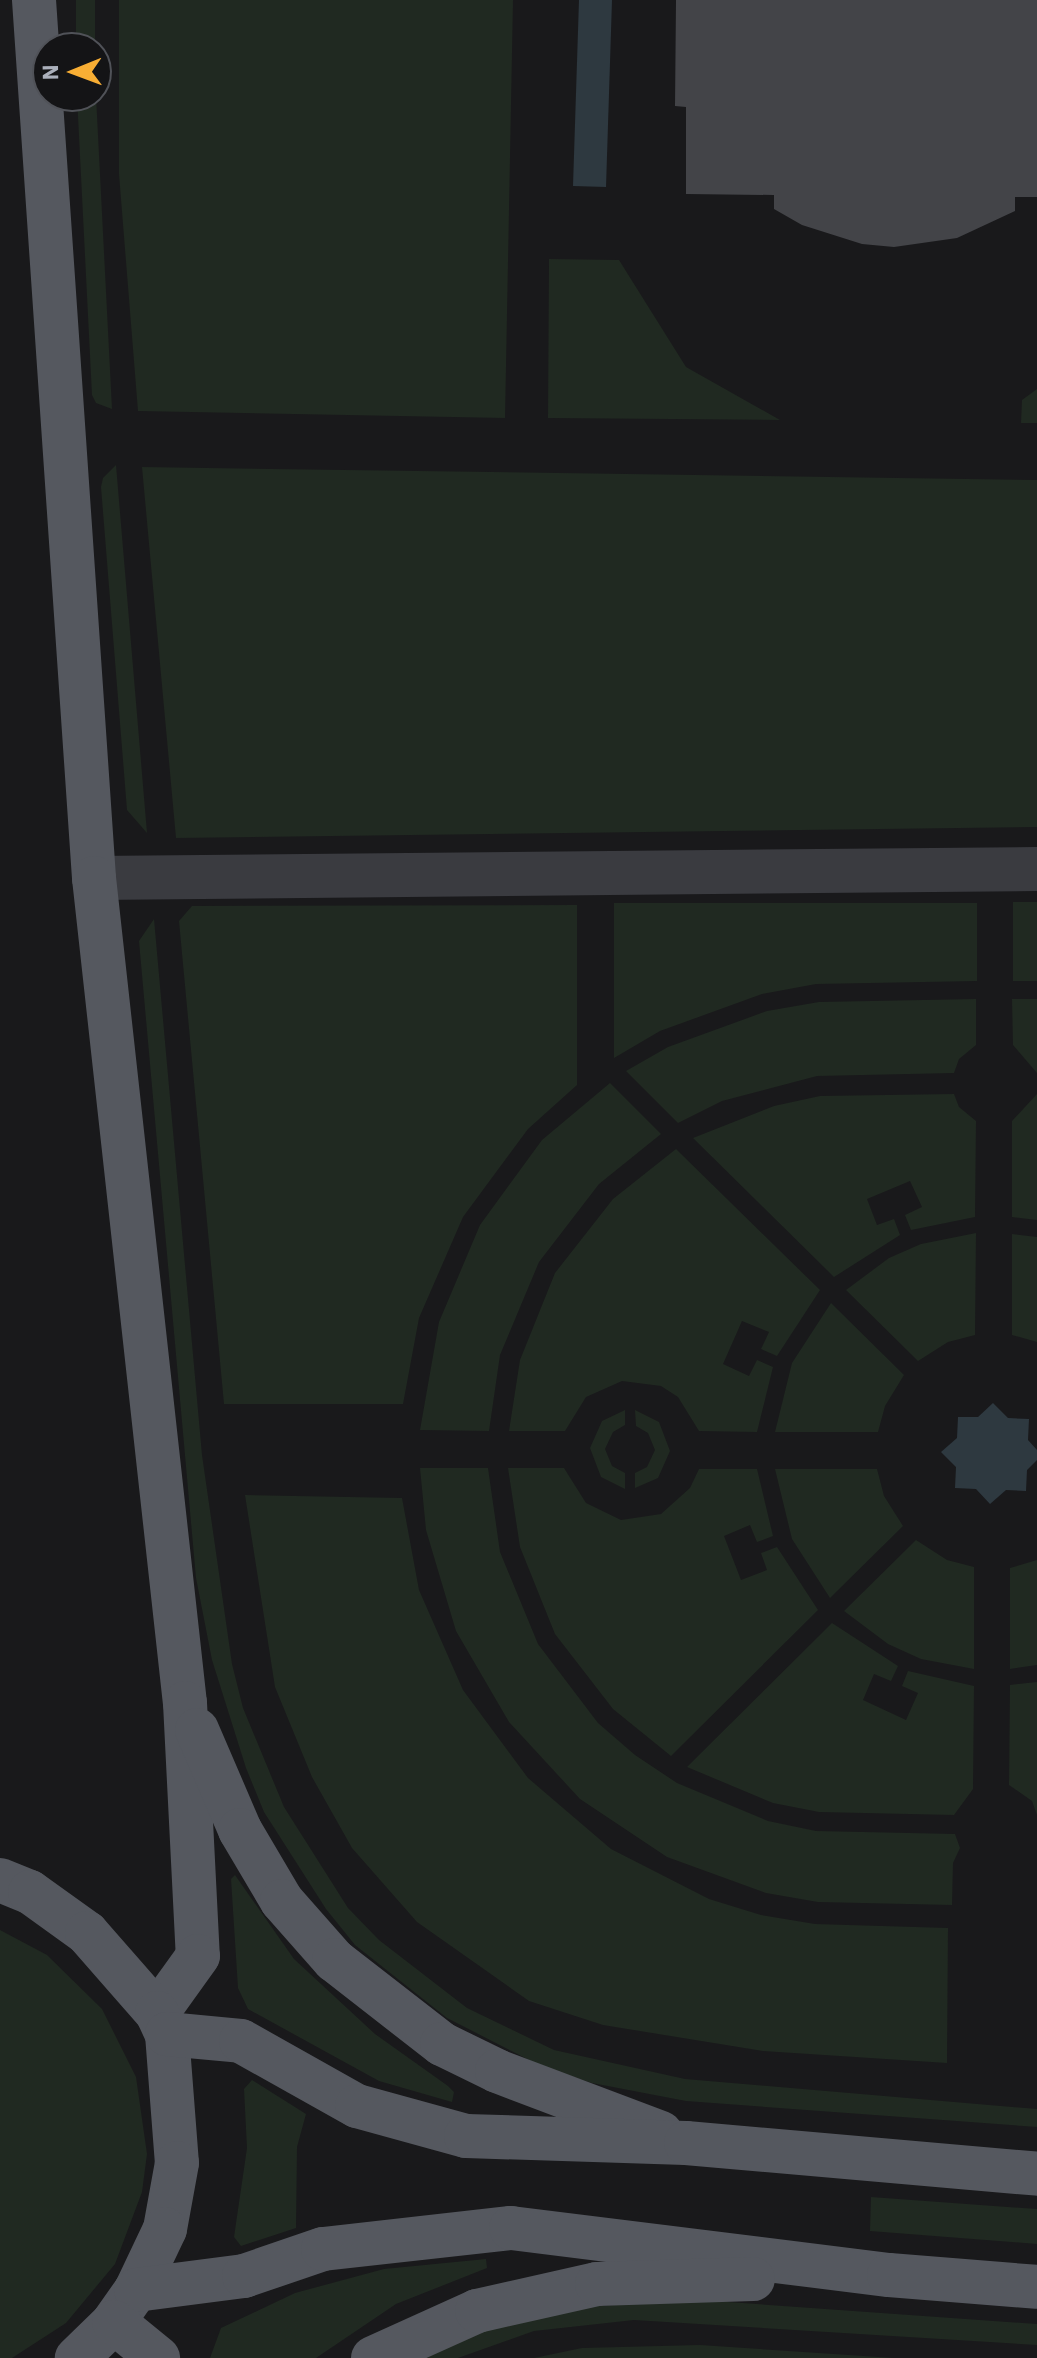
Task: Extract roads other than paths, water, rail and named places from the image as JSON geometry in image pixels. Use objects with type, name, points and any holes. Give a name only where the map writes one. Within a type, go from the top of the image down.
[{"type":"main road","points":[[34,0],[94,878],[185,1703],[198,1956],[162,2023]]},
{"type":"main road","points":[[185,1703],[240,1830],[282,1901],[334,1960],[442,2044],[497,2071],[686,2143]]},
{"type":"main road","points":[[0,1880],[30,1892],[87,1933],[162,2023],[177,2163],[165,2229],[125,2306],[77,2358]]},
{"type":"main road","points":[[162,2023],[241,2041],[357,2106],[466,2136],[686,2143],[1037,2174]]},
{"type":"main road","points":[[125,2306],[244,2276],[323,2249],[511,2228],[889,2275],[1037,2287]]},
{"type":"main road","points":[[373,2358],[477,2311],[597,2284],[889,2275]]},
{"type":"main road","points":[[125,2306],[158,2358]]},
{"type":"street","points":[[94,878],[1037,869]]}]
